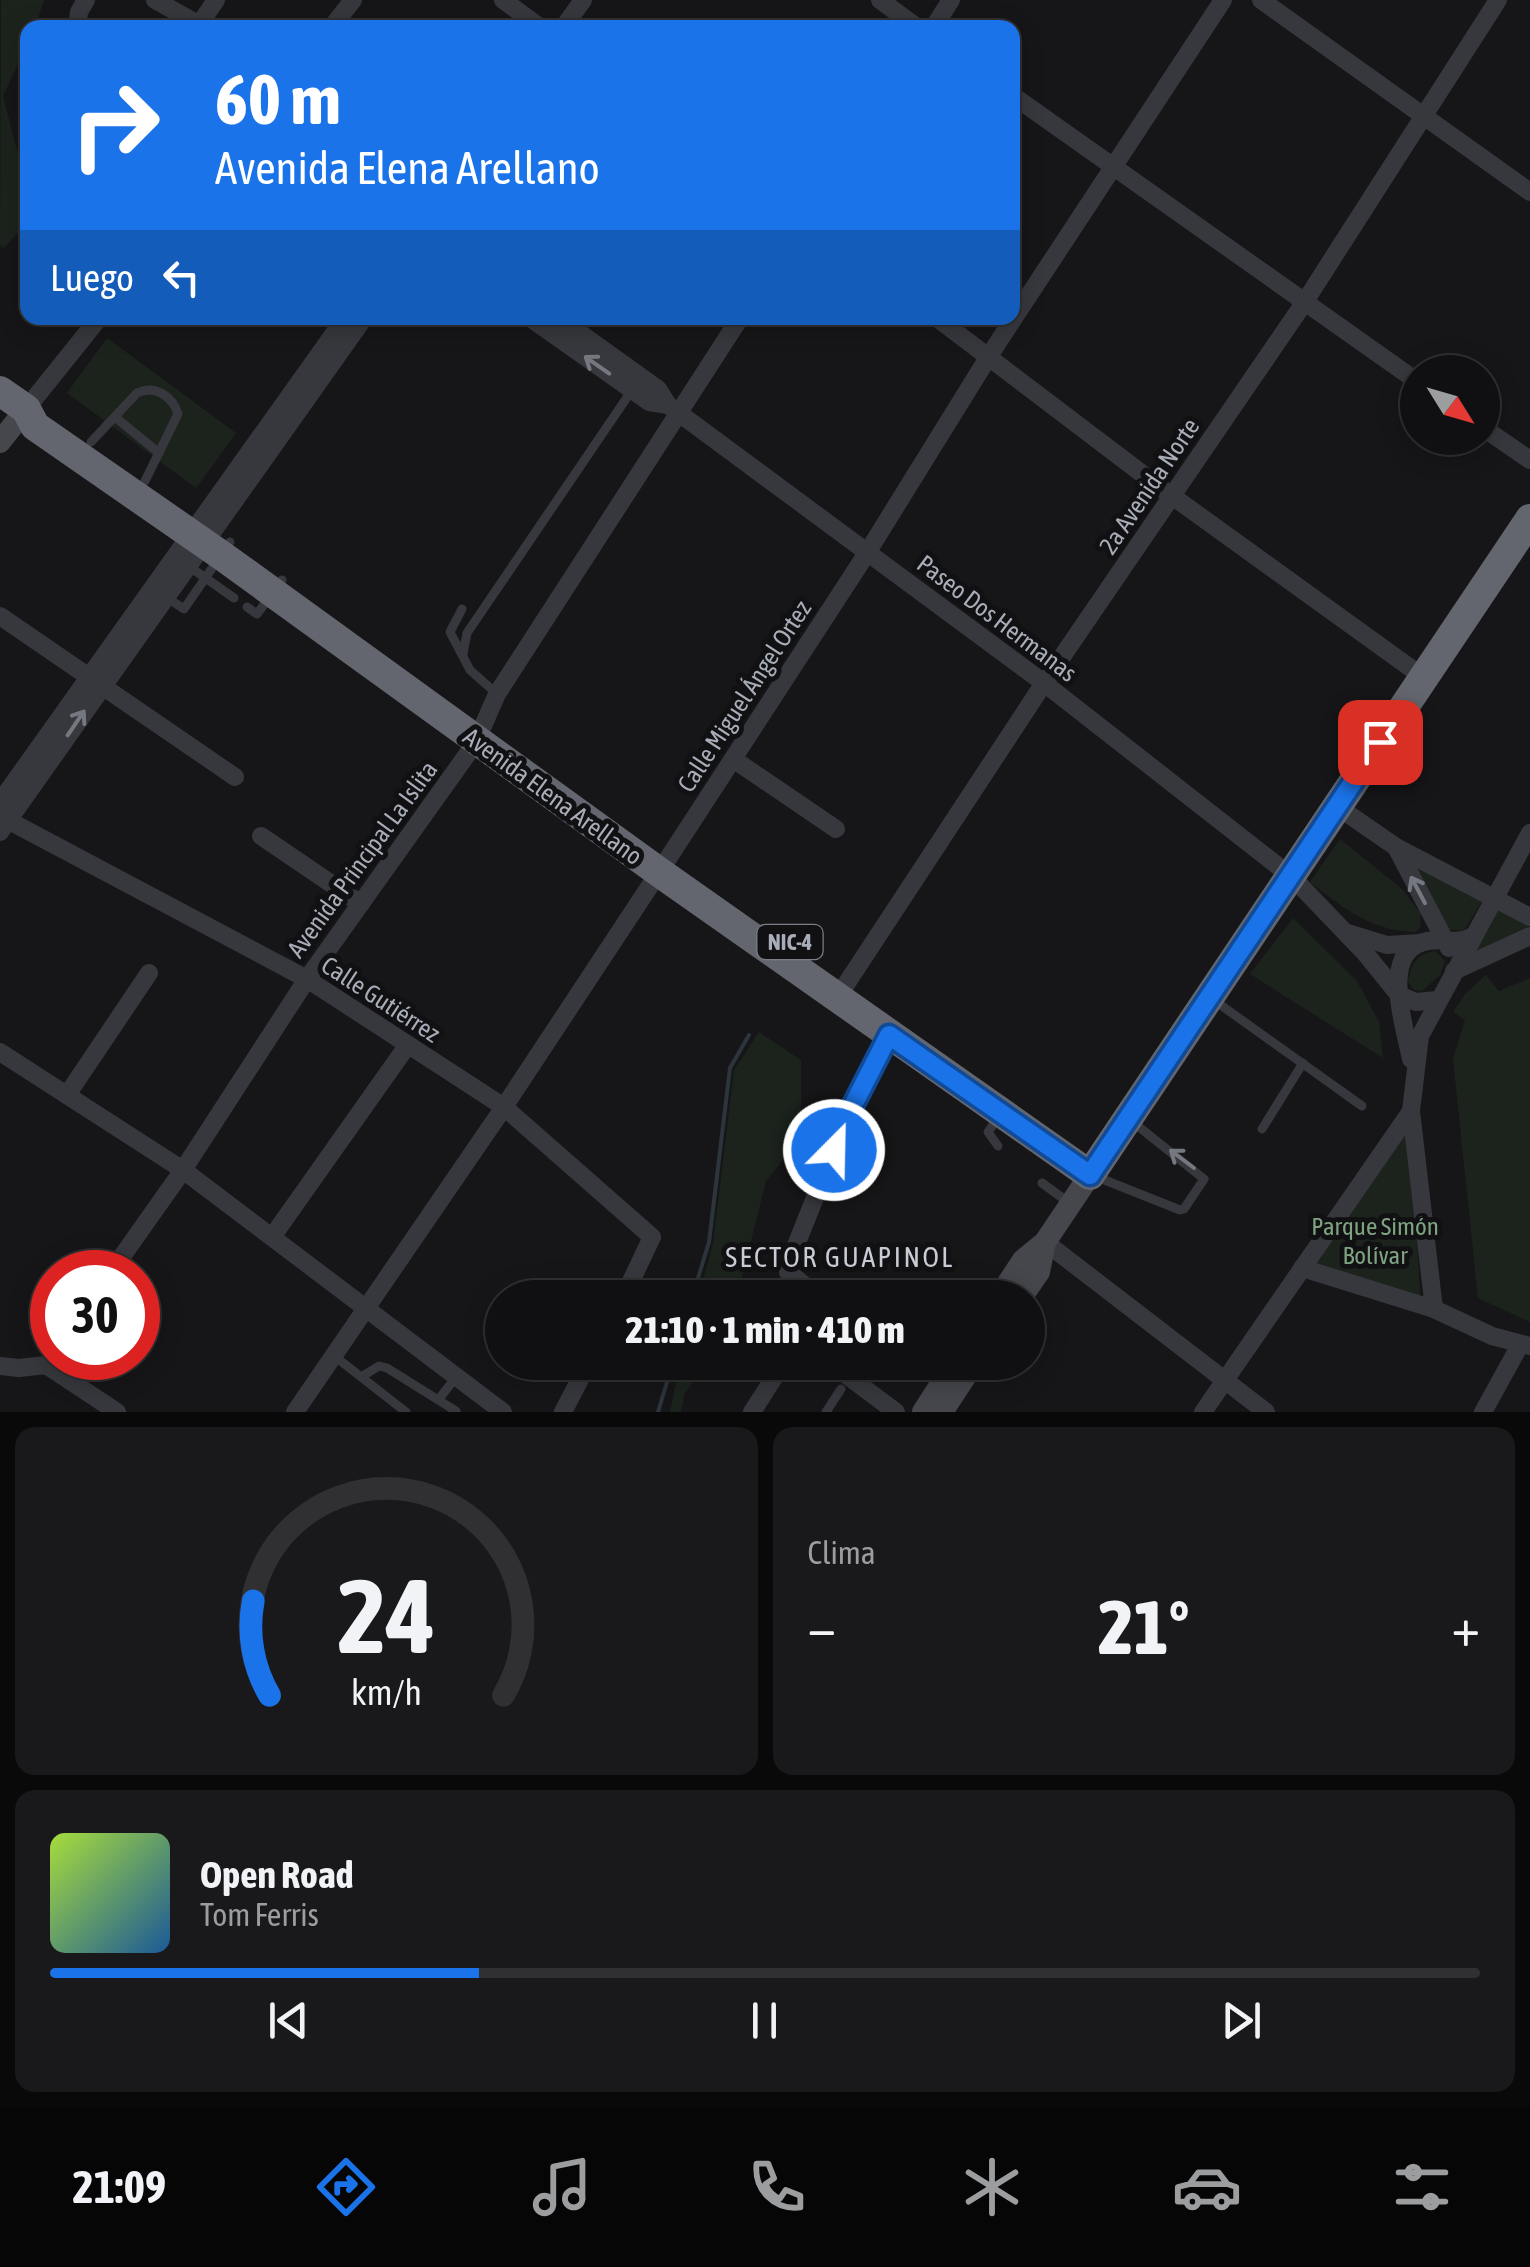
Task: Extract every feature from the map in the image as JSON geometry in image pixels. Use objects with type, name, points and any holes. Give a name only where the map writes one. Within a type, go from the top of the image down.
[{"type":"highway","name":"Avenida Elena Arellano","points":[[0,391],[26,408],[48,411],[91,442],[114,470],[202,546],[267,593],[340,631],[751,926],[1095,1166]]},
{"type":"highway","name":"Avenida Elena Arellano","points":[[26,408],[35,426],[114,470],[152,467],[202,546]]},
{"type":"highway","points":[[1095,1166],[1530,519]]},
{"type":"highway","name":"Avenida Elena Arellano","points":[[843,990],[889,1035],[942,1059],[1037,1149],[1095,1166]]},
{"type":"main road","points":[[0,442],[26,408]]},
{"type":"main road","points":[[1034,1280],[1064,1199],[1095,1166]]},
{"type":"main road","points":[[1010,1280],[1023,1260],[1045,1242]]},
{"type":"main road","points":[[923,1412],[943,1380]]},
{"type":"main road","points":[[942,1412],[964,1380]]},
{"type":"street","points":[[156,0],[191,20]]},
{"type":"street","points":[[338,20],[354,0]]},
{"type":"street","points":[[503,0],[530,20]]},
{"type":"street","points":[[880,0],[907,20]]},
{"type":"street","name":"Calle Miguel Ángel Ortez","points":[[1020,309],[1223,0]]},
{"type":"street","points":[[1261,0],[1530,192]]},
{"type":"street","name":"2a Avenida Norte","points":[[843,990],[1044,682],[1304,303],[1498,0]]},
{"type":"street","points":[[1020,100],[1400,370]]},
{"type":"street","points":[[26,408],[93,325]]},
{"type":"street","points":[[3,822],[46,751],[158,592],[202,546],[340,325]]},
{"type":"street","points":[[288,410],[358,325]]},
{"type":"street","name":"Paseo Dos Hermanas","points":[[540,325],[649,402],[673,408]]},
{"type":"street","name":"Paseo Dos Hermanas","points":[[569,325],[658,388],[673,408],[1044,682],[1292,877],[1399,995]]},
{"type":"street","name":"Avenida Principal La Islita","points":[[127,1250],[307,979],[479,732],[497,694],[673,408],[735,325]]},
{"type":"street","points":[[947,325],[1173,497],[1423,676]]},
{"type":"street","name":"Calle Miguel Ángel Ortez","points":[[295,1412],[504,1107],[664,864],[867,553],[1009,325]]},
{"type":"street","points":[[1500,439],[1530,460]]},
{"type":"street","points":[[0,616],[235,777]]},
{"type":"street","points":[[0,802],[46,751]]},
{"type":"street","points":[[733,758],[836,828]]},
{"type":"street","points":[[1338,808],[1396,847],[1530,917]]},
{"type":"street","name":"Calle Gutiérrez","points":[[3,822],[307,979],[504,1107],[652,1238],[631,1280]]},
{"type":"street","points":[[1434,1309],[1411,1111],[1420,1036],[1530,833]]},
{"type":"street","points":[[261,836],[361,904]]},
{"type":"street","points":[[1396,847],[1454,957],[1454,971]]},
{"type":"street","points":[[1343,931],[1387,945],[1464,941],[1474,936]]},
{"type":"street","points":[[1454,971],[1530,936]]},
{"type":"street","points":[[1414,1074],[1396,983],[1399,967],[1420,943]]},
{"type":"street","points":[[67,1095],[149,974]]},
{"type":"street","points":[[1399,995],[1416,1002],[1438,1000]]},
{"type":"street","points":[[798,1280],[788,1272],[788,1265],[849,1113],[889,1035]]},
{"type":"street","points":[[272,1237],[407,1046]]},
{"type":"street","points":[[10,1058],[183,1170],[502,1412]]},
{"type":"street","points":[[1203,1412],[1411,1111]]},
{"type":"street","points":[[1045,1242],[1266,1412]]},
{"type":"street","points":[[1302,1268],[1434,1309],[1492,1336],[1525,1345],[1483,1412]]},
{"type":"street","points":[[75,1380],[117,1412]]},
{"type":"street","points":[[563,1412],[580,1380]]},
{"type":"street","points":[[752,1412],[772,1380]]},
{"type":"street","points":[[853,1380],[896,1412]]},
{"type":"lane","points":[[91,442],[115,416],[144,390],[160,392],[178,414],[152,467],[115,416]]},
{"type":"lane","points":[[464,654],[467,633],[632,390]]},
{"type":"lane","points":[[202,546],[234,598]]},
{"type":"lane","points":[[462,609],[450,632],[470,670],[497,694]]},
{"type":"lane","points":[[1209,997],[1362,1106]]},
{"type":"lane","points":[[1262,1128],[1303,1063]]},
{"type":"lane","points":[[998,1146],[988,1132],[1002,1112]]},
{"type":"lane","points":[[1095,1166],[1180,1210],[1204,1179],[1127,1118]]},
{"type":"lane","points":[[1042,1183],[1064,1199]]},
{"type":"lane","points":[[334,1355],[406,1412]]},
{"type":"lane","points":[[361,1377],[379,1366],[388,1368],[457,1412]]},
{"type":"lane","points":[[438,1400],[456,1378]]},
{"type":"lane","points":[[826,1412],[841,1389]]},
{"type":"green space","points":[[1,0],[44,0],[37,20],[20,20],[20,60],[3,96],[20,156],[20,231],[4,248],[0,245]]},
{"type":"green space","points":[[107,338],[236,433],[196,488],[67,393]]},
{"type":"green space","points":[[1340,839],[1402,889],[1421,914],[1420,928],[1414,932],[1399,931],[1371,922],[1310,882]]},
{"type":"green space","points":[[1415,866],[1482,901],[1464,931],[1445,929]]},
{"type":"green space","points":[[1494,907],[1530,920],[1530,926],[1479,954],[1474,951]]},
{"type":"green space","points":[[1293,918],[1357,981],[1379,1022],[1383,1058],[1250,974]]},
{"type":"green space","points":[[1436,951],[1445,962],[1440,975],[1422,991],[1414,990],[1408,982],[1413,965],[1424,954]]},
{"type":"green space","points":[[1486,975],[1499,991],[1530,978],[1530,1322],[1478,1298],[1453,1059],[1465,1020],[1453,1012]]},
{"type":"green space","points":[[759,1032],[801,1060],[801,1138],[766,1181],[741,1280],[703,1280],[713,1244],[734,1070]]},
{"type":"green space","name":"Parque Simón Bolívar","points":[[1411,1111],[1420,1297],[1305,1267]]},
{"type":"green space","points":[[677,1380],[694,1380],[684,1395],[681,1412],[670,1412]]},
{"type":"waterway","points":[[697,1280],[709,1242],[730,1068],[749,1035]]},
{"type":"waterway","points":[[658,1412],[668,1380]]},
{"type":"district","name":"SECTOR GUAPINOL","points":[[840,1257]]},
{"type":"route","points":[[834,1150],[889,1035],[1090,1175],[1380,742]]}]
